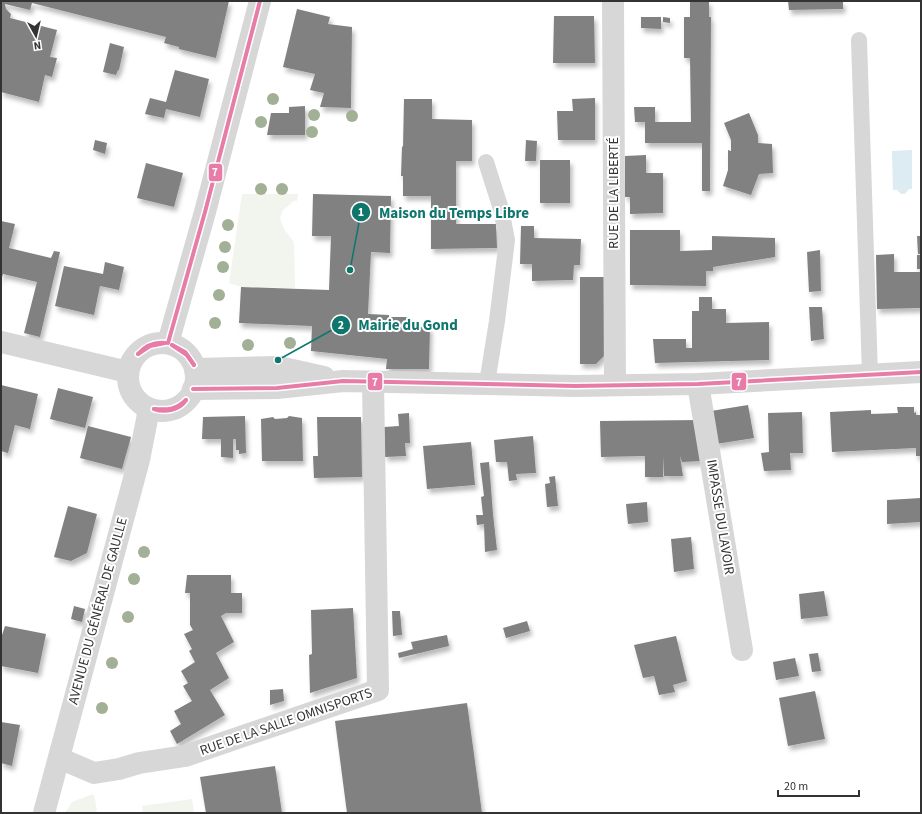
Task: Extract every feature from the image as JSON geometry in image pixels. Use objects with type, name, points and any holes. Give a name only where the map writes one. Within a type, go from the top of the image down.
[{"type":"street","points":[[168,343],[205,212],[260,1]]},
{"type":"street","name":"RUE DE LA LIBERTÉ","points":[[613,1],[615,385]]},
{"type":"street","points":[[1,342],[128,372]]},
{"type":"street","points":[[157,343],[168,343],[177,346],[191,359],[194,379],[188,399],[180,406],[170,410],[160,411],[150,409],[139,403],[132,394],[128,383],[128,372],[131,362],[138,352],[146,346],[157,343]]},
{"type":"street","points":[[194,379],[277,388],[343,381],[615,385],[698,384],[921,372]]},
{"type":"street","name":"RUE DE LA SALLE OMNISPORTS","points":[[59,758],[94,773],[185,756],[378,690],[373,382]]},
{"type":"street","name":"IMPASSE DU LAVOIR","points":[[698,384],[742,650]]},
{"type":"street","name":"AVENUE DU GÉNÉRAL DE GAULLE","points":[[44,813],[139,460],[150,409]]},
{"type":"lane","points":[[859,40],[870,375]]},
{"type":"lane","points":[[486,162],[501,209],[506,240],[497,321],[487,384]]},
{"type":"shaded area","points":[[912,150],[912,189],[909,189],[905,194],[901,194],[897,190],[893,190],[892,151]]},
{"type":"shaded area","points":[[242,194],[298,194],[297,201],[294,201],[283,210],[280,218],[284,229],[294,242],[295,288],[241,287],[229,283]]},
{"type":"shaded area","points":[[93,794],[97,813],[65,813],[72,802]]},
{"type":"shaded area","points":[[192,799],[194,813],[143,813],[142,806]]},
{"type":"building","points":[[1,1],[229,1],[216,58],[179,49],[179,47],[164,43],[166,37],[32,3],[30,10],[5,4],[6,9],[11,14],[10,18],[57,30],[50,57],[57,58],[52,77],[45,75],[39,102],[1,92]]},
{"type":"building","points":[[690,1],[709,1],[709,17],[711,17],[710,191],[702,191],[702,143],[645,143],[645,122],[635,122],[634,107],[655,107],[655,122],[691,122],[690,58],[684,58],[684,17],[690,17]]},
{"type":"building","points":[[788,1],[843,1],[843,9],[789,10]]},
{"type":"building","points":[[297,9],[330,17],[328,24],[352,27],[351,108],[320,107],[324,93],[310,90],[315,74],[283,67]]},
{"type":"building","points":[[554,16],[594,16],[595,63],[553,63]]},
{"type":"building","points":[[641,17],[661,17],[661,29],[641,28]]},
{"type":"building","points":[[663,17],[670,18],[670,23],[663,22]]},
{"type":"building","points":[[110,43],[124,47],[119,70],[116,75],[103,72]]},
{"type":"building","points":[[175,70],[209,79],[200,117],[166,109],[164,118],[145,114],[150,98],[166,102]]},
{"type":"building","points":[[595,98],[595,140],[558,140],[557,111],[573,111],[572,99]]},
{"type":"building","points":[[404,99],[432,99],[432,119],[472,120],[472,161],[456,161],[456,224],[496,224],[497,248],[431,249],[431,196],[403,196],[403,176],[401,176]]},
{"type":"building","points":[[305,106],[305,135],[267,135],[271,113],[289,113],[289,107]]},
{"type":"building","points":[[749,113],[758,135],[758,143],[772,144],[773,173],[759,174],[751,195],[723,186],[728,170],[728,150],[731,151],[731,140],[724,123]]},
{"type":"building","points":[[95,140],[107,143],[105,154],[93,150]]},
{"type":"building","points":[[526,140],[537,141],[536,161],[525,161]]},
{"type":"building","points":[[646,155],[646,173],[663,173],[663,213],[630,214],[630,197],[625,197],[625,156]]},
{"type":"building","points":[[540,160],[570,160],[570,203],[540,203]]},
{"type":"building","points":[[146,163],[183,173],[174,207],[137,198]]},
{"type":"building","points":[[313,194],[391,196],[390,253],[371,252],[368,314],[389,315],[389,317],[407,317],[408,327],[430,327],[429,369],[386,369],[387,359],[311,351],[312,326],[239,323],[241,287],[329,290],[331,236],[312,236]]},
{"type":"building","points":[[1,221],[15,224],[9,248],[51,258],[54,251],[60,252],[40,337],[24,333],[37,282],[3,274],[1,281]]},
{"type":"building","points":[[521,226],[534,226],[534,238],[581,239],[580,265],[574,265],[573,280],[532,281],[532,264],[520,264]]},
{"type":"building","points":[[630,230],[680,230],[680,251],[712,250],[712,236],[775,238],[775,257],[713,267],[713,271],[706,271],[706,286],[630,285]]},
{"type":"building","points":[[917,236],[921,236],[921,254],[918,254]]},
{"type":"building","points":[[820,250],[821,291],[809,292],[807,252]]},
{"type":"building","points":[[894,254],[894,272],[921,272],[921,308],[877,309],[876,255]]},
{"type":"building","points":[[917,255],[921,255],[921,269],[917,269]]},
{"type":"building","points":[[105,262],[124,267],[119,290],[100,286],[94,315],[55,306],[64,266],[103,274]]},
{"type":"building","points":[[580,277],[605,277],[605,355],[596,364],[580,364]]},
{"type":"building","points":[[699,297],[712,297],[712,309],[726,309],[726,323],[769,322],[769,360],[655,363],[653,339],[686,339],[686,348],[692,348],[692,311],[699,311]]},
{"type":"building","points":[[809,307],[822,307],[824,339],[811,341]]},
{"type":"building","points":[[1,385],[38,394],[30,429],[15,425],[8,453],[1,451]]},
{"type":"building","points":[[58,388],[93,397],[85,428],[50,419]]},
{"type":"building","points":[[748,405],[754,438],[716,444],[711,411]]},
{"type":"building","points":[[897,407],[914,407],[914,413],[916,412],[916,415],[921,415],[921,456],[916,456],[916,448],[832,452],[830,412],[871,410],[871,414],[898,413]]},
{"type":"building","points":[[802,412],[803,453],[790,453],[791,470],[764,471],[761,453],[769,452],[768,413]]},
{"type":"building","points":[[409,413],[410,443],[405,443],[406,456],[385,457],[384,427],[399,426],[398,414]]},
{"type":"building","points":[[245,416],[246,453],[239,454],[239,450],[236,450],[236,439],[233,439],[233,458],[221,457],[221,439],[202,439],[203,417]]},
{"type":"building","points":[[289,416],[302,418],[303,461],[262,461],[261,419],[273,417],[275,419],[287,418]]},
{"type":"building","points":[[317,417],[361,417],[362,477],[314,478],[313,456],[318,456]]},
{"type":"building","points":[[700,420],[702,461],[682,462],[680,456],[683,476],[664,476],[663,456],[663,477],[645,477],[645,456],[601,457],[600,421]]},
{"type":"building","points":[[88,426],[131,437],[122,469],[80,458]]},
{"type":"building","points":[[533,436],[536,473],[516,474],[517,480],[509,481],[507,462],[496,462],[494,440]]},
{"type":"building","points":[[471,442],[475,485],[427,489],[423,446]]},
{"type":"building","points":[[489,462],[497,550],[485,552],[484,524],[477,525],[476,515],[483,515],[481,497],[484,496],[480,463]]},
{"type":"building","points":[[555,476],[558,506],[547,507],[545,484],[550,483],[549,477]]},
{"type":"building","points":[[921,498],[921,522],[887,524],[887,500]]},
{"type":"building","points":[[647,502],[648,522],[628,524],[626,504]]},
{"type":"building","points":[[68,506],[97,514],[87,553],[71,561],[54,557]]},
{"type":"building","points":[[691,537],[694,569],[674,572],[671,539]]},
{"type":"building","points":[[187,575],[231,575],[231,593],[242,593],[242,613],[226,613],[221,616],[234,642],[216,653],[229,678],[210,690],[225,715],[177,744],[170,731],[181,724],[174,711],[192,701],[183,686],[188,683],[181,671],[195,662],[189,651],[192,649],[184,634],[193,630],[190,625],[190,593],[185,593]]},
{"type":"building","points":[[824,591],[828,616],[801,619],[799,594]]},
{"type":"building","points":[[74,606],[85,609],[82,622],[71,619]]},
{"type":"building","points":[[353,608],[357,678],[310,693],[309,655],[312,654],[311,610]]},
{"type":"building","points":[[392,611],[400,611],[402,635],[393,636]]},
{"type":"building","points":[[527,621],[530,631],[506,638],[503,628]]},
{"type":"building","points":[[5,626],[46,634],[38,673],[1,666],[1,635]]},
{"type":"building","points":[[447,635],[449,646],[399,658],[398,653],[413,649],[411,642]]},
{"type":"building","points":[[676,636],[687,681],[673,685],[675,692],[659,695],[654,676],[643,678],[634,645]]},
{"type":"building","points":[[818,653],[821,671],[812,672],[809,654]]},
{"type":"building","points":[[795,658],[799,676],[776,680],[773,662]]},
{"type":"building","points":[[283,689],[284,701],[270,705],[270,690]]},
{"type":"building","points":[[815,691],[825,739],[788,746],[779,698]]},
{"type":"building","points":[[467,703],[482,813],[347,813],[335,721]]},
{"type":"building","points":[[1,722],[20,725],[12,766],[1,763]]},
{"type":"building","points":[[275,766],[282,813],[206,813],[200,777]]},
{"type":"transit line","name":"7","points":[[168,343],[205,212],[260,1]]},
{"type":"transit line","name":"7","points":[[138,354],[150,345],[165,343]]},
{"type":"transit line","name":"7","points":[[138,354],[150,346],[165,343]]},
{"type":"transit line","name":"7","points":[[172,345],[185,352],[194,365]]},
{"type":"transit line","name":"7","points":[[172,345],[187,355],[194,365]]},
{"type":"transit line","name":"7","points":[[193,389],[277,388],[343,381],[575,386],[698,384],[921,372]]},
{"type":"transit line","name":"7","points":[[154,409],[175,408],[186,400]]},
{"type":"transit line","name":"7","points":[[154,409],[163,411],[172,410],[180,406],[186,400]]},
{"type":"place","name":"Maison du Temps Libre","points":[[350,270]]},
{"type":"place","name":"Mairie du Gond","points":[[278,360]]}]
